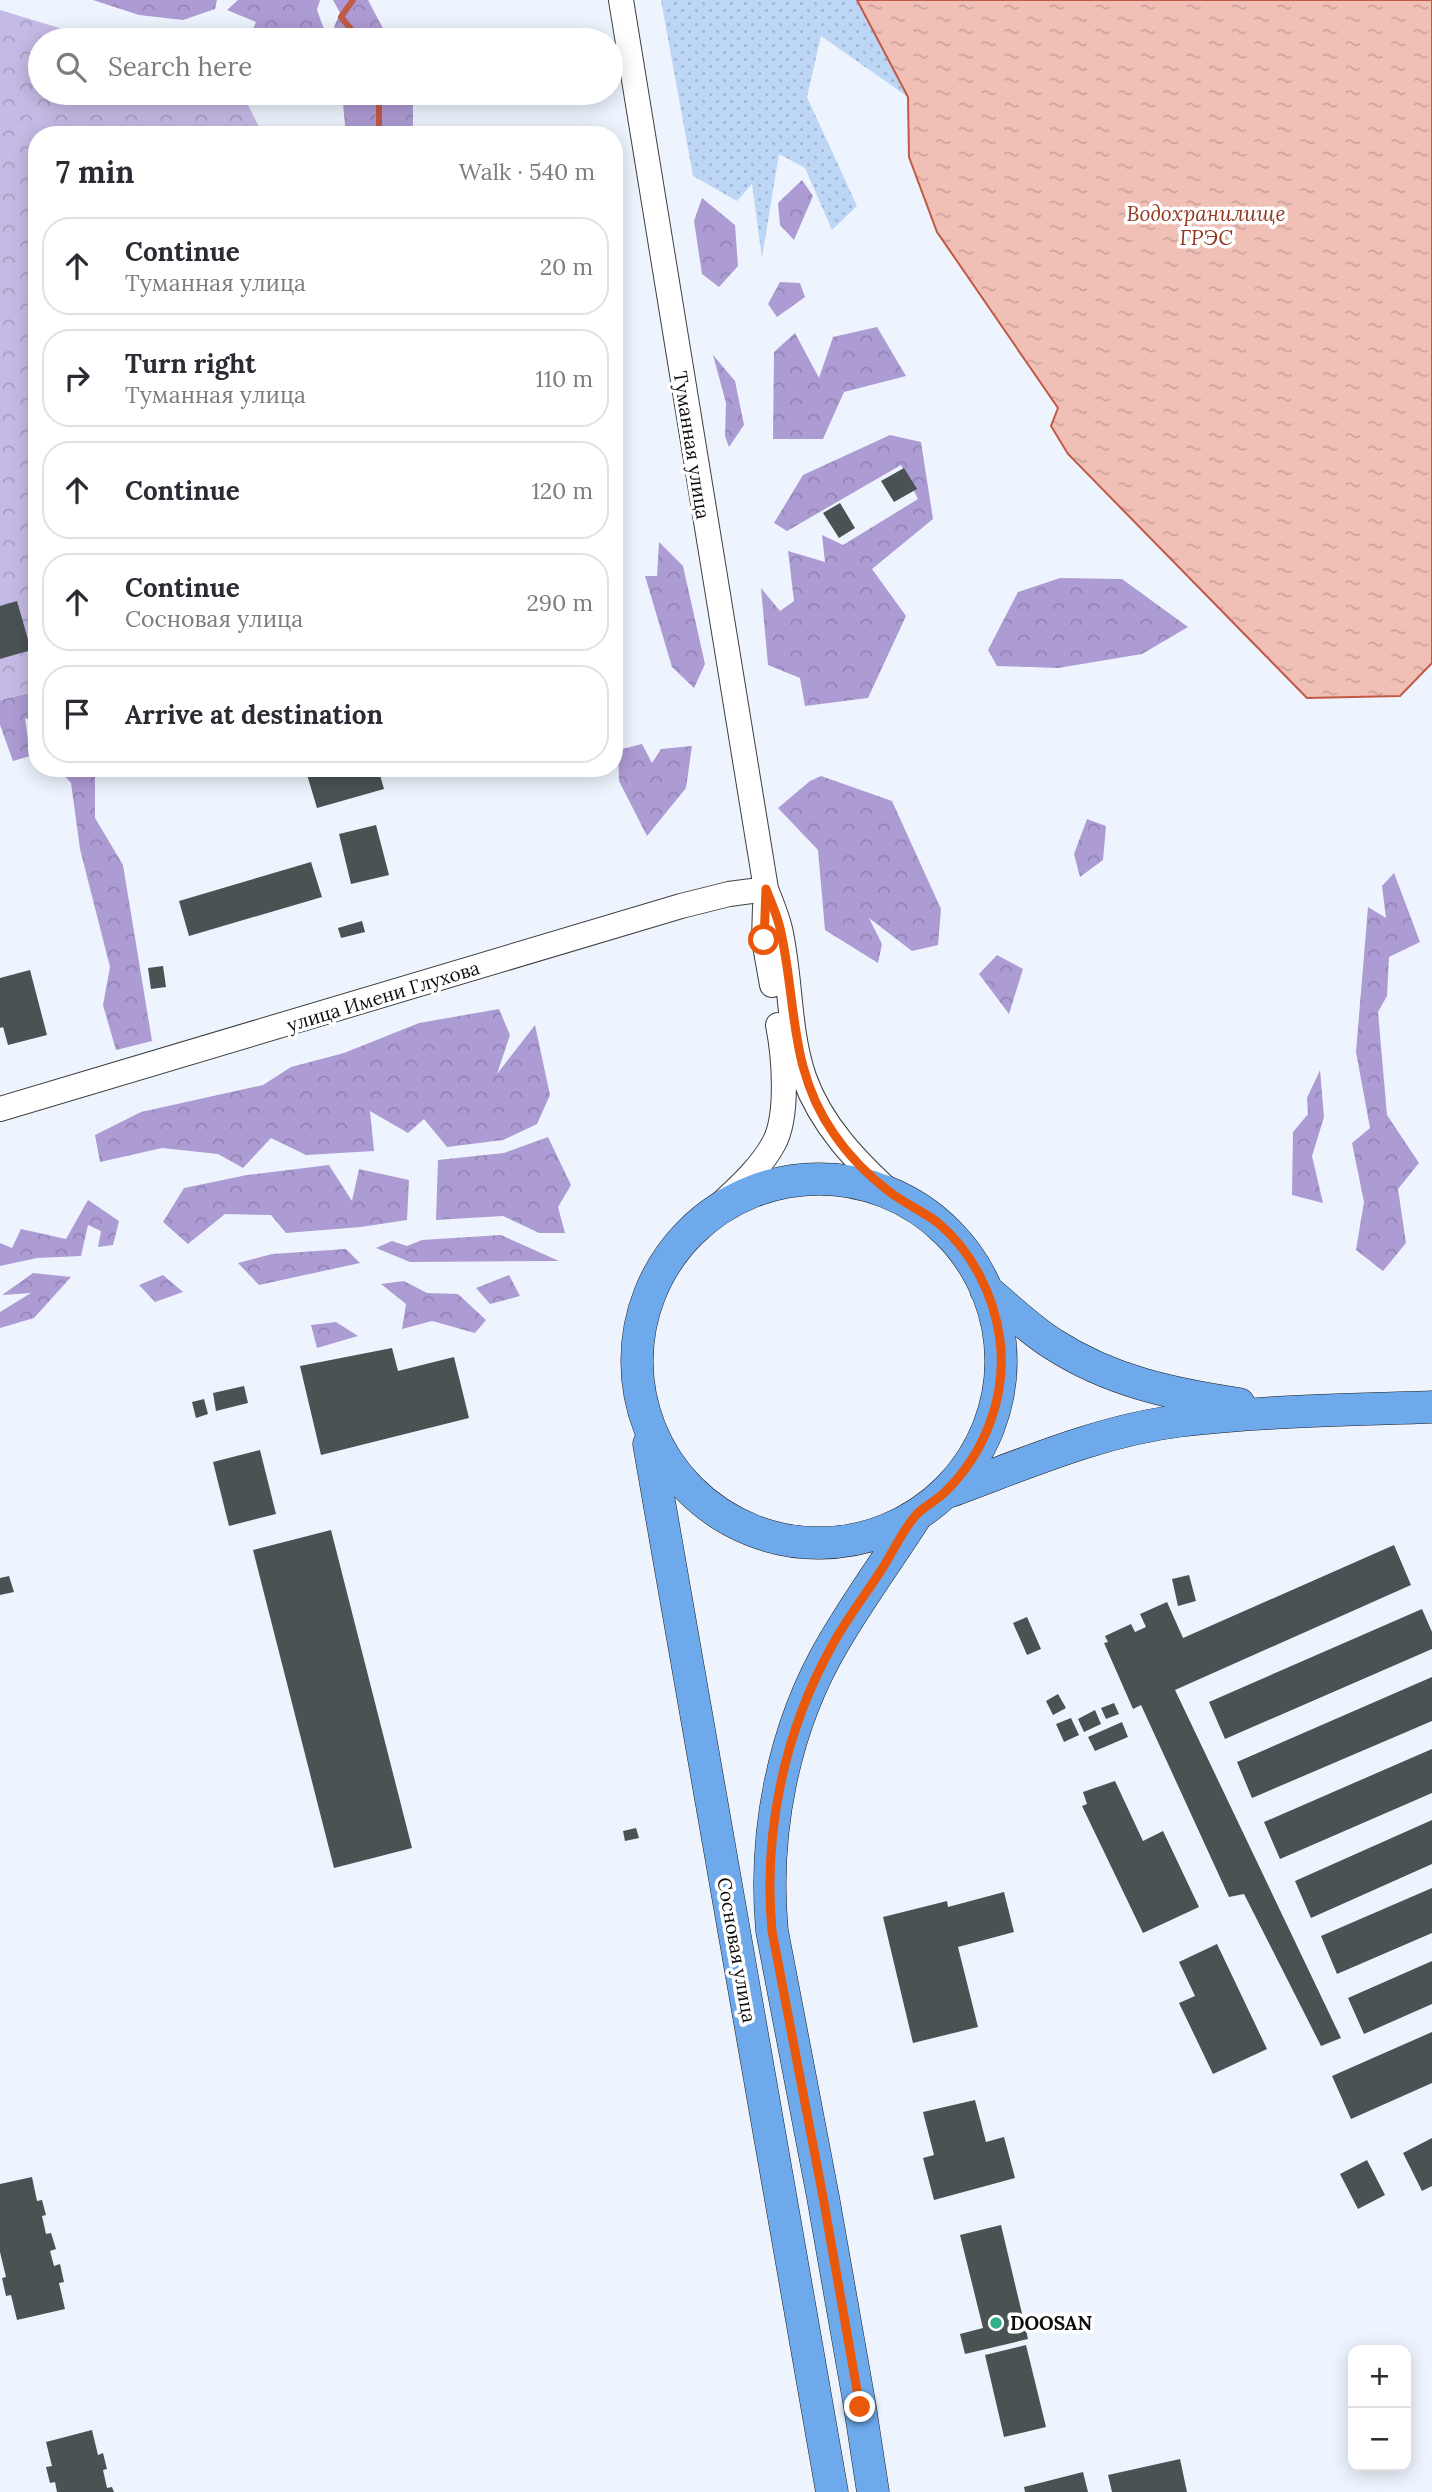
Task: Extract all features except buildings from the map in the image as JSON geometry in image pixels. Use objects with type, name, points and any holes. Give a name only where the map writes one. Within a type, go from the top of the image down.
[{"type":"main road","points":[[809,1179],[866,1185],[893,1195],[939,1224],[958,1243],[974,1265],[986,1290],[996,1316],[1001,1371],[998,1398],[990,1425],[963,1473],[944,1494],[917,1515],[887,1530],[854,1540],[820,1543],[753,1531],[722,1515],[695,1495],[673,1469],[655,1440],[643,1408],[637,1356],[639,1330],[656,1281],[669,1258],[704,1220],[754,1191],[809,1179]]},
{"type":"main road","points":[[986,1290],[1050,1342],[1101,1370],[1162,1391],[1300,1412]]},
{"type":"main road","points":[[944,1494],[1122,1432],[1177,1421],[1432,1406]]},
{"type":"main road","name":"Сосновая улица","points":[[643,1408],[832,2492]]},
{"type":"main road","name":"Сосновая улица","points":[[873,2492],[826,2210],[772,1931],[770,1854],[775,1810],[798,1719],[833,1644],[917,1515]]},
{"type":"street","name":"Туманная улица","points":[[621,0],[766,889],[780,928],[795,1035],[804,1077],[832,1132],[859,1164],[893,1195]]},
{"type":"street","name":"Туманная улица","points":[[704,1220],[775,1142],[780,1122],[784,1086],[781,1042],[764,940],[766,889]]},
{"type":"street","name":"улица Имени Глухова","points":[[0,1109],[681,906],[729,894],[766,889]]},
{"type":"green space","points":[[93,0],[217,0],[215,9],[183,20],[139,15]]},
{"type":"green space","points":[[238,0],[320,0],[317,10],[324,28],[253,28],[256,22],[227,10]]},
{"type":"green space","points":[[333,0],[368,0],[383,28],[334,28],[340,13]]},
{"type":"green space","points":[[0,10],[59,28],[28,28],[28,105],[248,105],[258,126],[28,126],[28,693],[0,700]]},
{"type":"green space","points":[[343,105],[413,105],[413,126],[345,126]]},
{"type":"green space","points":[[802,180],[813,196],[794,240],[780,225],[778,203]]},
{"type":"green space","points":[[702,198],[735,225],[738,266],[719,287],[702,274],[694,221]]},
{"type":"green space","points":[[780,282],[800,283],[805,297],[777,317],[768,304]]},
{"type":"green space","points":[[877,327],[906,376],[844,392],[823,439],[773,439],[774,352],[795,333],[819,378],[833,337]]},
{"type":"green space","points":[[713,355],[735,381],[744,425],[729,447],[725,436],[726,403]]},
{"type":"green space","points":[[890,435],[921,442],[933,519],[872,569],[906,616],[868,698],[805,706],[800,678],[768,665],[761,588],[780,611],[794,601],[788,551],[825,562],[822,535],[843,545],[918,499],[901,465],[787,531],[774,523],[803,475]]},
{"type":"green space","points":[[659,542],[683,566],[705,664],[694,688],[672,667],[645,576],[657,576]]},
{"type":"green space","points":[[1060,578],[1122,579],[1188,627],[1142,654],[1058,668],[997,666],[988,650],[1018,592]]},
{"type":"green space","points":[[28,693],[28,719],[25,718],[28,757],[13,761],[0,725],[0,700]]},
{"type":"green space","points":[[642,744],[652,763],[661,749],[692,746],[686,788],[647,836],[619,781],[619,777],[623,777],[623,749]]},
{"type":"green space","points":[[821,776],[892,801],[941,909],[938,945],[912,951],[869,918],[882,944],[878,963],[825,930],[818,850],[778,808],[810,781]]},
{"type":"green space","points":[[66,777],[95,777],[95,818],[123,865],[152,1041],[116,1050],[103,1005],[110,967],[80,849],[71,783]]},
{"type":"green space","points":[[1087,819],[1106,826],[1103,860],[1080,877],[1074,854]]},
{"type":"green space","points":[[1394,873],[1420,942],[1389,957],[1387,996],[1378,1012],[1387,1115],[1419,1163],[1398,1189],[1406,1243],[1383,1271],[1356,1250],[1364,1202],[1352,1143],[1370,1128],[1356,1052],[1368,907],[1386,918],[1382,886]]},
{"type":"green space","points":[[997,955],[1023,969],[1009,1014],[979,974]]},
{"type":"green space","points":[[499,1009],[510,1035],[497,1074],[535,1025],[550,1095],[537,1124],[503,1140],[447,1147],[424,1119],[408,1133],[370,1111],[374,1151],[306,1155],[271,1138],[243,1168],[218,1154],[162,1148],[100,1162],[95,1135],[141,1112],[263,1085],[291,1067],[344,1053],[419,1023]]},
{"type":"green space","points":[[1320,1070],[1324,1117],[1312,1156],[1323,1203],[1292,1195],[1293,1132],[1308,1114],[1307,1098]]},
{"type":"green space","points":[[548,1137],[571,1185],[558,1207],[565,1233],[539,1233],[503,1216],[436,1220],[438,1160],[504,1153]]},
{"type":"green space","points":[[329,1165],[352,1201],[359,1169],[409,1180],[407,1220],[286,1233],[271,1215],[225,1214],[188,1244],[163,1222],[184,1188],[247,1175]]},
{"type":"green space","points":[[88,1200],[119,1221],[113,1245],[98,1247],[101,1231],[88,1225],[81,1256],[37,1258],[0,1266],[0,1243],[12,1248],[21,1229],[66,1239]]},
{"type":"green space","points":[[501,1235],[559,1261],[410,1262],[376,1248],[392,1241],[407,1246],[422,1240]]},
{"type":"green space","points":[[346,1249],[360,1263],[259,1285],[238,1263],[272,1254]]},
{"type":"green space","points":[[33,1273],[71,1277],[34,1318],[0,1328],[0,1312],[31,1293],[2,1295]]},
{"type":"green space","points":[[163,1275],[183,1292],[155,1302],[139,1285]]},
{"type":"green space","points":[[509,1275],[520,1296],[490,1304],[476,1288]]},
{"type":"green space","points":[[404,1281],[427,1293],[458,1294],[486,1320],[475,1333],[432,1321],[402,1329],[406,1304],[381,1284]]},
{"type":"green space","points":[[336,1322],[358,1336],[317,1348],[311,1325]]},
{"type":"sand","points":[[661,0],[857,0],[908,97],[821,36],[807,97],[857,206],[832,230],[805,168],[779,154],[762,258],[752,184],[737,201],[693,176]]},
{"type":"water","name":"Водохранилище ГРЭС","points":[[857,0],[1432,0],[1432,663],[1400,696],[1307,698],[1068,454],[1051,426],[1058,408],[937,232],[909,157],[908,97]]},
{"type":"waterway","points":[[350,28],[341,17],[353,0]]},
{"type":"waterway","points":[[379,105],[379,126]]},
{"type":"place","name":"DOOSAN","points":[[996,2323]]},
{"type":"route","points":[[764,940],[766,889],[780,928],[795,1035],[804,1077],[832,1132],[859,1164],[893,1195],[939,1224],[958,1243],[974,1265],[986,1290],[996,1316],[1000,1343],[998,1398],[990,1425],[978,1450],[963,1473],[944,1494],[917,1515],[833,1644],[798,1719],[775,1810],[769,1892],[772,1931],[860,2407]]}]
